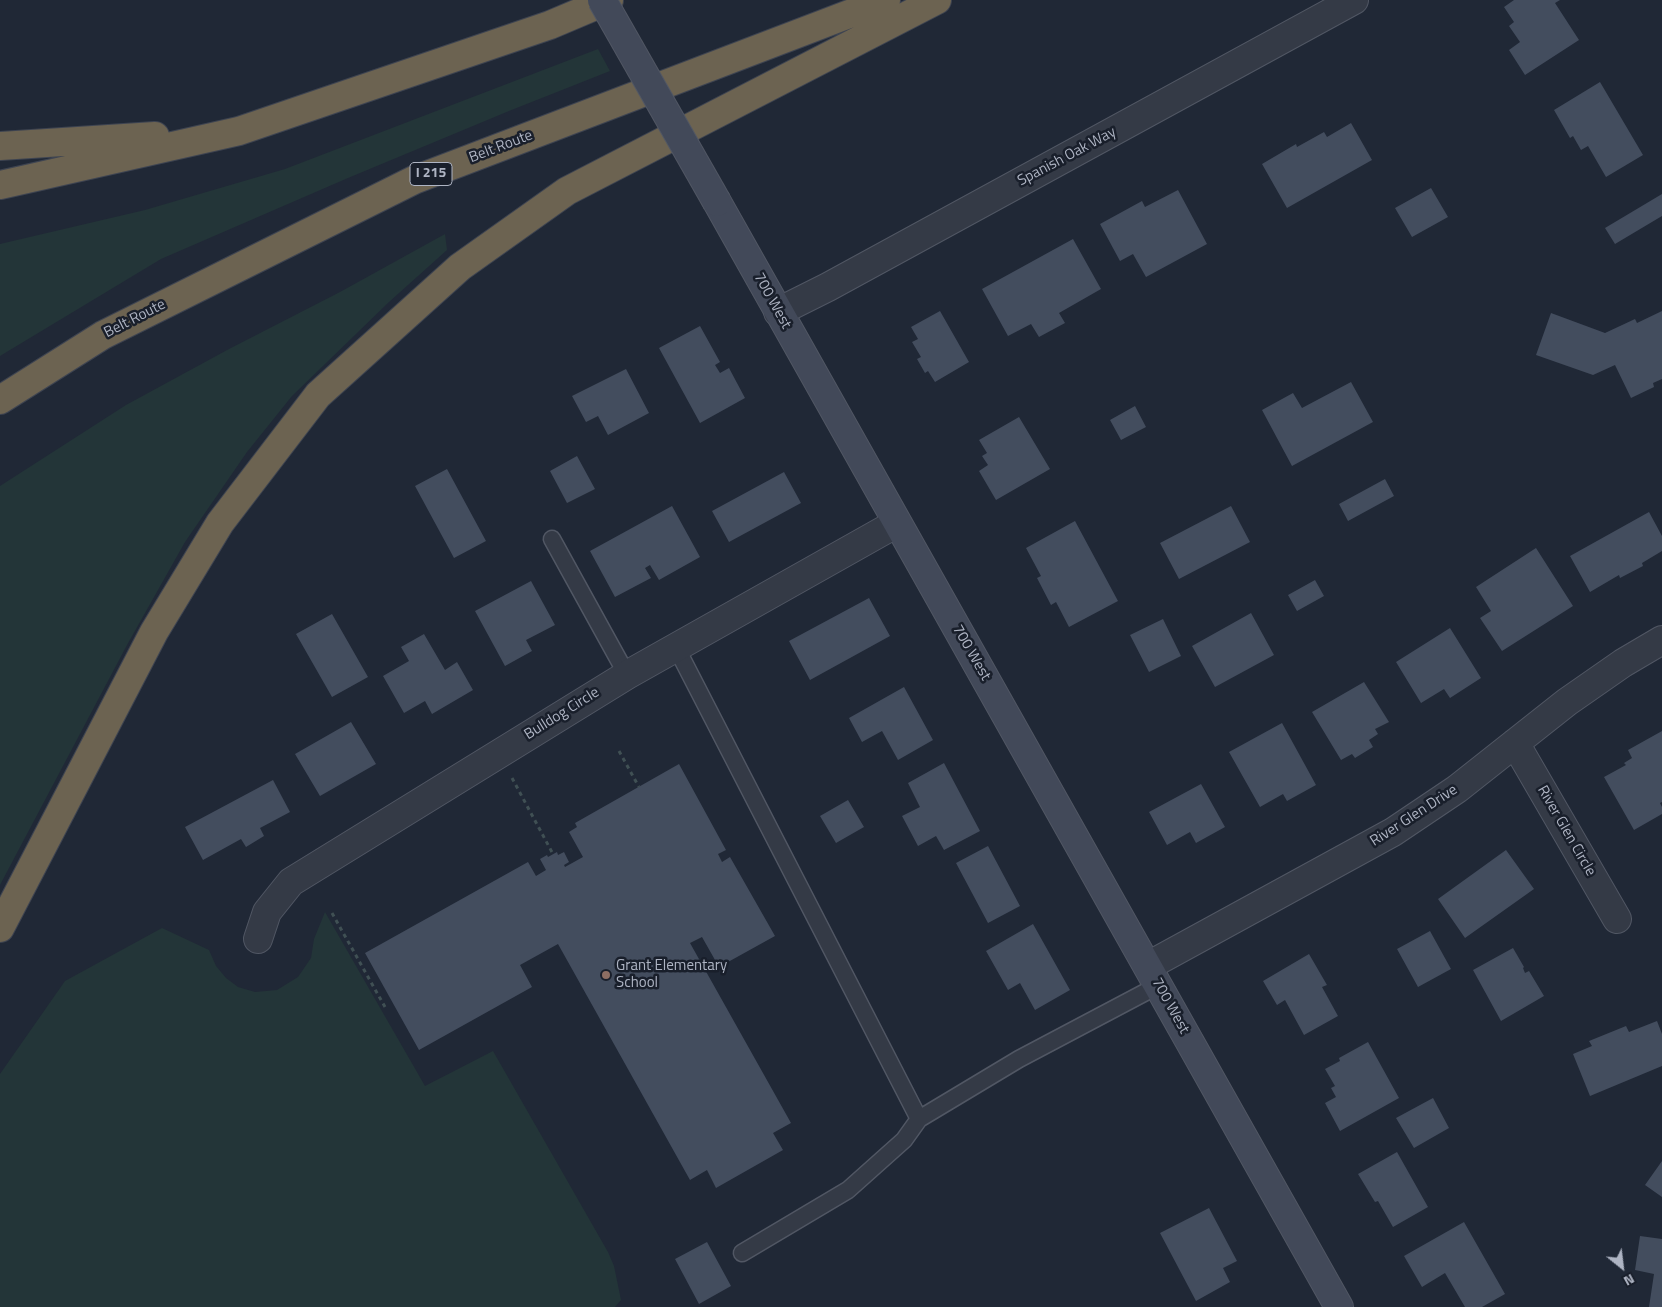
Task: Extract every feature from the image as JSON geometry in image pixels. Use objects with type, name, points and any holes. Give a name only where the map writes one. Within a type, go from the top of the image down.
[{"type":"highway","points":[[0,185],[239,131],[550,25],[609,0]]},
{"type":"highway","name":"Belt Route","points":[[0,400],[102,335],[414,180],[886,0]]},
{"type":"highway","points":[[0,928],[154,632],[220,523],[318,395],[460,267],[567,191],[937,0]]},
{"type":"highway","points":[[0,146],[239,131]]},
{"type":"main road","name":"700 West","points":[[602,0],[1339,1307]]},
{"type":"street","name":"Spanish Oak Way","points":[[778,312],[992,198],[1354,0]]},
{"type":"street","name":"Bulldog Circle","points":[[258,939],[268,912],[291,882],[627,675],[897,523]]},
{"type":"street","name":"River Glen Drive","points":[[1153,975],[1393,832],[1456,789],[1567,702],[1607,674],[1662,640]]},
{"type":"street","name":"River Glen Circle","points":[[1515,743],[1617,919]]},
{"type":"lane","points":[[552,539],[627,675]]},
{"type":"lane","points":[[676,647],[690,670],[919,1119]]},
{"type":"lane","points":[[742,1252],[848,1190],[904,1140],[919,1119],[1153,975]]},
{"type":"path","points":[[619,751],[639,787]]},
{"type":"path","points":[[526,803],[553,854]]},
{"type":"path","points":[[332,913],[385,1007]]},
{"type":"shaded area","points":[[598,49],[610,71],[348,178],[161,259],[0,356],[0,244],[145,210],[285,169]]},
{"type":"shaded area","points":[[445,234],[447,250],[389,302],[292,396],[247,452],[185,542],[127,645],[0,885],[0,486],[126,405],[340,292]]},
{"type":"shaded area","points":[[325,912],[425,1086],[493,1051],[608,1252],[614,1266],[621,1300],[615,1307],[0,1307],[0,1074],[65,981],[162,928],[209,950],[216,966],[226,978],[238,987],[255,992],[277,990],[298,977],[311,958],[314,939]]},
{"type":"building","points":[[1514,0],[1560,0],[1555,3],[1579,40],[1525,75],[1509,50],[1520,42],[1509,26],[1514,22],[1504,7]]},
{"type":"building","points":[[1600,82],[1643,155],[1606,177],[1588,146],[1581,150],[1573,136],[1570,138],[1554,110]]},
{"type":"building","points":[[1351,123],[1372,160],[1287,208],[1262,164],[1296,144],[1297,147],[1324,132],[1327,137]]},
{"type":"building","points":[[1431,188],[1448,217],[1412,237],[1395,208]]},
{"type":"building","points":[[1178,190],[1207,244],[1146,277],[1133,254],[1120,261],[1100,224],[1142,201],[1145,207]]},
{"type":"building","points":[[1662,194],[1662,216],[1615,244],[1605,228]]},
{"type":"building","points":[[1073,239],[1101,289],[1059,313],[1065,323],[1039,337],[1031,324],[1008,336],[982,289]]},
{"type":"building","points":[[940,311],[969,362],[935,382],[928,371],[925,373],[917,359],[921,357],[912,342],[918,339],[911,327]]},
{"type":"building","points":[[1662,311],[1662,379],[1653,383],[1654,387],[1631,398],[1615,365],[1593,375],[1536,355],[1551,313],[1605,333],[1635,319],[1637,323]]},
{"type":"building","points":[[700,326],[720,362],[715,365],[720,373],[729,368],[745,398],[700,423],[659,348]]},
{"type":"building","points":[[626,369],[649,413],[608,435],[598,416],[586,422],[572,396]]},
{"type":"building","points":[[1351,382],[1373,422],[1292,466],[1262,410],[1293,393],[1302,408]]},
{"type":"building","points":[[1135,406],[1146,427],[1121,440],[1110,420]]},
{"type":"building","points":[[1019,417],[1050,469],[996,500],[979,471],[988,465],[982,456],[987,453],[979,440]]},
{"type":"building","points":[[577,456],[595,489],[567,503],[550,471]]},
{"type":"building","points":[[447,469],[486,541],[454,558],[415,486]]},
{"type":"building","points":[[784,472],[801,503],[729,542],[712,511]]},
{"type":"building","points":[[1385,479],[1394,496],[1348,521],[1339,504]]},
{"type":"building","points":[[672,506],[700,557],[659,580],[650,565],[645,568],[651,578],[615,597],[590,551]]},
{"type":"building","points":[[1231,506],[1250,542],[1179,579],[1160,543]]},
{"type":"building","points":[[1649,512],[1662,536],[1662,551],[1642,563],[1643,566],[1620,578],[1619,575],[1590,592],[1570,556]]},
{"type":"building","points":[[1075,521],[1118,601],[1069,627],[1056,602],[1051,605],[1037,578],[1041,576],[1026,548]]},
{"type":"building","points":[[1536,548],[1573,606],[1502,651],[1480,618],[1491,611],[1476,587]]},
{"type":"building","points":[[1315,580],[1324,596],[1297,611],[1288,595]]},
{"type":"building","points":[[531,581],[555,625],[526,640],[532,651],[505,666],[475,611]]},
{"type":"building","points":[[869,598],[890,636],[810,680],[789,641]]},
{"type":"building","points":[[1251,613],[1274,655],[1215,687],[1192,646]]},
{"type":"building","points":[[332,614],[368,677],[332,697],[296,634]]},
{"type":"building","points":[[1163,619],[1181,656],[1149,672],[1130,635]]},
{"type":"building","points":[[1450,628],[1481,678],[1450,698],[1444,689],[1421,703],[1396,662]]},
{"type":"building","points":[[424,634],[445,670],[457,662],[473,690],[432,714],[425,701],[404,713],[383,676],[409,661],[401,647]]},
{"type":"building","points":[[1364,682],[1389,722],[1375,729],[1378,734],[1369,740],[1373,747],[1355,758],[1352,754],[1341,760],[1312,712]]},
{"type":"building","points":[[904,687],[933,740],[898,760],[882,731],[862,742],[849,718]]},
{"type":"building","points":[[351,722],[376,764],[320,796],[295,754]]},
{"type":"building","points":[[1282,723],[1316,785],[1287,801],[1283,794],[1260,807],[1229,752]]},
{"type":"building","points":[[1662,731],[1662,802],[1660,803],[1662,814],[1634,830],[1604,777],[1626,765],[1624,763],[1632,758],[1628,750]]},
{"type":"building","points":[[944,763],[980,831],[944,850],[936,836],[918,846],[902,816],[920,807],[908,783]]},
{"type":"building","points":[[679,764],[726,850],[718,854],[722,862],[730,857],[775,936],[719,967],[702,937],[690,943],[791,1123],[773,1133],[783,1150],[716,1188],[707,1170],[690,1180],[558,944],[520,965],[532,987],[419,1050],[365,953],[528,862],[536,876],[546,870],[540,859],[547,855],[548,857],[557,852],[558,855],[564,852],[569,862],[564,865],[565,867],[583,857],[569,832],[577,827],[575,823]]},
{"type":"building","points":[[273,780],[290,812],[260,828],[264,836],[246,847],[241,839],[203,860],[185,827]]},
{"type":"building","points":[[1201,784],[1225,827],[1196,843],[1190,832],[1167,845],[1149,812]]},
{"type":"building","points":[[848,800],[864,827],[836,843],[820,816]]},
{"type":"building","points":[[988,846],[1020,906],[988,923],[956,863]]},
{"type":"building","points":[[1506,850],[1534,889],[1465,938],[1438,899]]},
{"type":"building","points":[[1033,924],[1070,990],[1035,1010],[1020,983],[1008,990],[986,951]]},
{"type":"building","points":[[1430,931],[1451,969],[1418,987],[1397,949]]},
{"type":"building","points":[[1513,948],[1524,967],[1525,973],[1529,971],[1544,996],[1501,1021],[1473,970]]},
{"type":"building","points":[[1309,954],[1327,985],[1322,987],[1338,1016],[1304,1035],[1285,1000],[1277,1005],[1263,981]]},
{"type":"building","points":[[1657,1021],[1662,1034],[1662,1066],[1590,1096],[1573,1054],[1592,1046],[1589,1041],[1626,1026],[1629,1032]]},
{"type":"building","points":[[1368,1042],[1399,1098],[1340,1131],[1325,1103],[1336,1097],[1331,1088],[1335,1086],[1325,1069],[1340,1061],[1339,1058]]},
{"type":"building","points":[[1433,1098],[1449,1128],[1414,1148],[1396,1118]]},
{"type":"building","points":[[1397,1152],[1428,1207],[1393,1227],[1378,1201],[1375,1202],[1358,1174]]},
{"type":"building","points":[[1662,1161],[1662,1197],[1645,1185]]},
{"type":"building","points":[[1209,1208],[1237,1261],[1223,1268],[1230,1282],[1196,1301],[1160,1233]]},
{"type":"building","points":[[1464,1222],[1505,1294],[1482,1307],[1465,1307],[1445,1273],[1422,1287],[1404,1256]]},
{"type":"building","points":[[1640,1236],[1662,1239],[1662,1307],[1649,1307],[1654,1274],[1635,1270]]},
{"type":"building","points":[[707,1242],[731,1286],[699,1304],[675,1259]]},
{"type":"place","name":"Grant Elementary School","points":[[606,975]]}]
